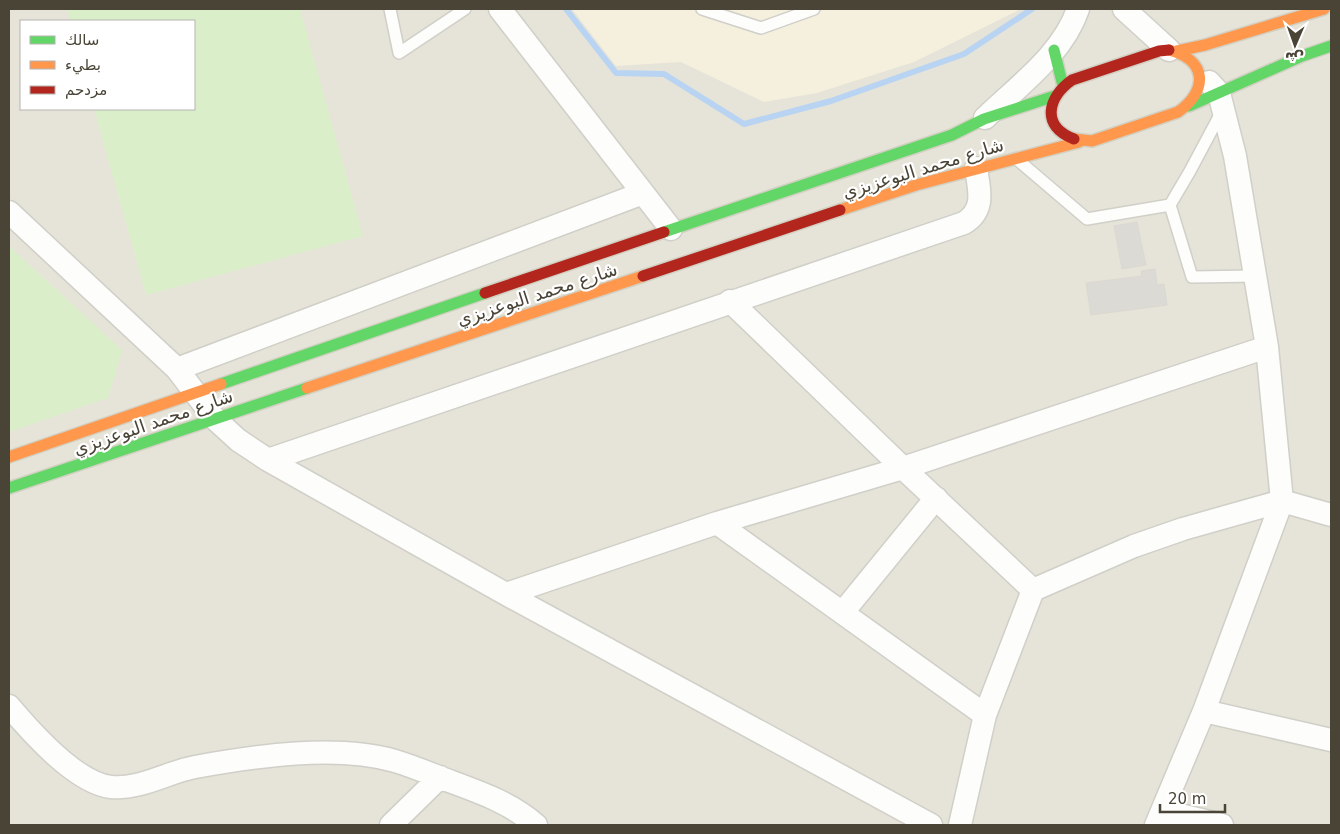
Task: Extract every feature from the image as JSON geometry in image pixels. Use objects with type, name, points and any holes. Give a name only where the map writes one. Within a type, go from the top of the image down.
[{"type":"main road","points":[[1080,142],[1068,138],[1058,130],[1052,120],[1050,107],[1055,96],[1063,86],[1072,80],[1159,51],[1173,51],[1205,45],[1324,9]]},
{"type":"main road","name":"شارع محمد البوعزيزي","points":[[9,488],[916,185],[1080,142],[1092,141],[1178,112],[1189,106],[1221,100],[1302,56],[1331,46]]},
{"type":"main road","points":[[1054,50],[1063,86]]},
{"type":"main road","points":[[1173,51],[1193,61],[1199,72],[1200,84],[1197,96],[1189,106]]},
{"type":"main road","name":"شارع محمد البوعزيزي","points":[[9,457],[672,229],[952,135],[984,119],[1055,96]]},
{"type":"street","points":[[500,9],[672,229]]},
{"type":"street","points":[[984,119],[1054,50],[1072,24],[1078,9]]},
{"type":"street","points":[[1124,9],[1173,51]]},
{"type":"street","points":[[1199,72],[1221,100],[1235,156],[1267,347],[1282,501],[1204,711],[1160,818],[1222,825]]},
{"type":"street","points":[[268,460],[730,301],[964,223],[974,215],[980,203],[976,168]]},
{"type":"street","points":[[177,369],[643,193]]},
{"type":"street","points":[[9,212],[177,369],[215,419],[238,440],[268,460],[506,594],[930,825]]},
{"type":"street","points":[[730,301],[902,468],[1033,590]]},
{"type":"street","points":[[506,594],[717,523],[902,468],[1267,347]]},
{"type":"street","points":[[843,612],[936,498]]},
{"type":"street","points":[[960,825],[985,715],[1033,590],[1134,546],[1183,529],[1282,501],[1331,515]]},
{"type":"street","points":[[717,523],[985,715]]},
{"type":"street","points":[[9,706],[66,763],[93,782],[112,787],[137,784],[193,767],[297,754],[373,757],[394,761],[488,795],[512,808],[536,825]]},
{"type":"street","points":[[1204,711],[1331,740]]},
{"type":"street","points":[[391,825],[440,777]]},
{"type":"lane","points":[[390,9],[399,53],[465,9]]},
{"type":"lane","points":[[702,9],[761,28],[814,9]]},
{"type":"lane","points":[[1221,100],[1190,171],[1170,204],[1192,277],[1256,276]]},
{"type":"lane","points":[[1016,158],[1087,219],[1170,204]]},
{"type":"shaded area","points":[[9,9],[1331,9],[1331,825],[9,825]]},
{"type":"shaded area","points":[[572,9],[1021,9],[914,62],[817,93],[764,102],[681,62],[616,66]]},
{"type":"green space","points":[[67,9],[300,9],[363,236],[146,295],[94,110],[195,110],[195,20],[70,20]]},
{"type":"green space","points":[[9,246],[122,350],[108,398],[9,432]]},
{"type":"building","points":[[1137,222],[1146,265],[1122,269],[1114,226]]},
{"type":"building","points":[[1155,269],[1157,285],[1164,284],[1167,305],[1091,315],[1086,283],[1142,276],[1141,271]]},
{"type":"waterway","points":[[566,9],[616,73],[664,74],[744,124],[831,101],[964,54],[1032,9]]},
{"type":"traffic: fast","points":[[1189,106],[1302,56],[1331,46]]},
{"type":"traffic: fast","points":[[1054,50],[1063,86]]},
{"type":"traffic: fast","points":[[664,232],[952,135],[984,119],[1055,96]]},
{"type":"traffic: fast","points":[[221,384],[485,293]]},
{"type":"traffic: fast","points":[[9,488],[307,388]]},
{"type":"traffic: slow","points":[[1177,51],[1205,45],[1324,9]]},
{"type":"traffic: slow","points":[[1074,139],[1092,141],[1178,112],[1188,103],[1199,85],[1197,68],[1182,55],[1169,50]]},
{"type":"traffic: slow","points":[[840,210],[916,185],[1079,142]]},
{"type":"traffic: slow","points":[[307,388],[643,276]]},
{"type":"traffic: slow","points":[[9,457],[221,384]]},
{"type":"traffic: jam","points":[[1074,139],[1056,127],[1052,119],[1053,103],[1064,87],[1072,80],[1159,51],[1169,50]]},
{"type":"traffic: jam","points":[[643,276],[840,210]]},
{"type":"traffic: jam","points":[[485,293],[664,232]]}]
